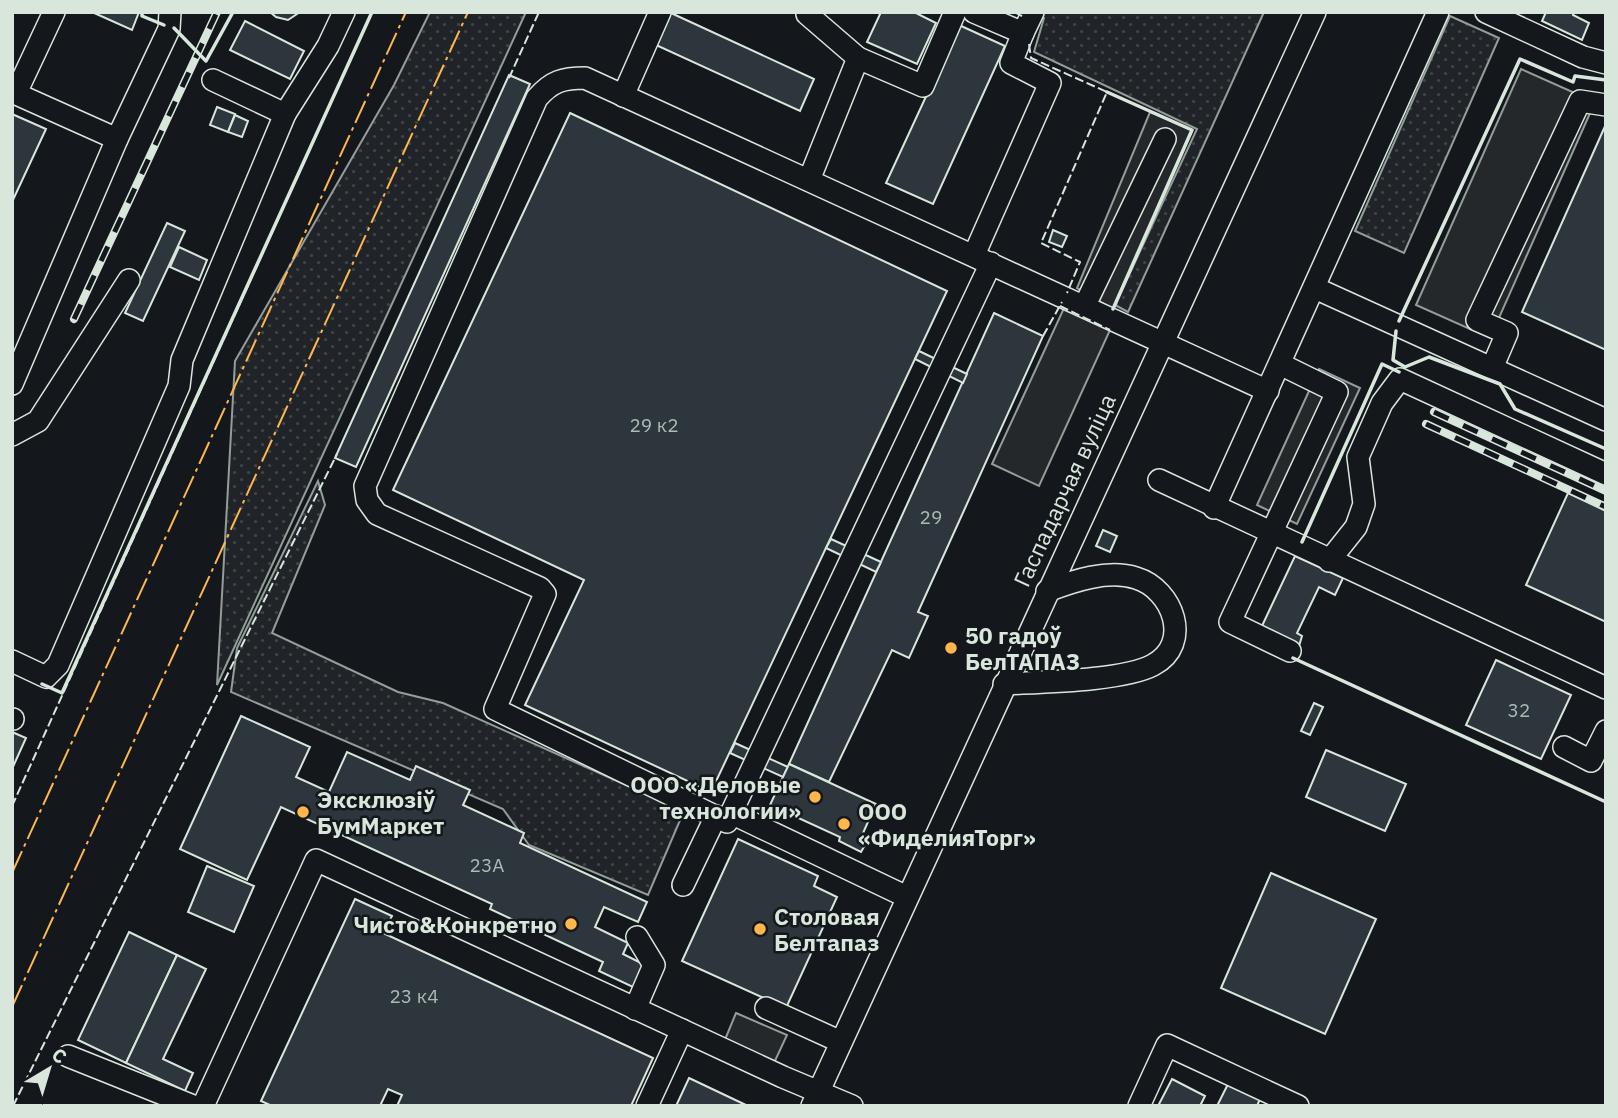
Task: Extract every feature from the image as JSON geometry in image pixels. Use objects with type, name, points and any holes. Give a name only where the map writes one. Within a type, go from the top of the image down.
[{"type":"street","points":[[54,12],[14,92],[117,139]]},
{"type":"street","points":[[12,384],[117,139],[169,29],[170,12]]},
{"type":"street","points":[[12,661],[46,677],[58,665],[179,386],[182,360],[285,114],[328,46],[344,12]]},
{"type":"street","points":[[623,96],[660,12]]},
{"type":"street","points":[[806,13],[858,58],[923,86],[955,12]]},
{"type":"street","points":[[974,12],[1023,33]]},
{"type":"street","points":[[683,885],[724,814],[983,259],[1050,83],[1011,63],[1032,12]]},
{"type":"street","name":"Гаспадарчая вуліца","points":[[815,1099],[1315,12]]},
{"type":"street","points":[[1214,508],[1438,12]]},
{"type":"street","points":[[1486,12],[1584,57],[1606,63]]},
{"type":"street","points":[[809,180],[858,58]]},
{"type":"street","points":[[907,897],[495,709],[545,594],[540,588],[377,514],[368,500],[365,486],[537,98],[550,83],[585,78],[1268,391]]},
{"type":"street","points":[[213,80],[285,114]]},
{"type":"street","points":[[1492,368],[1507,333],[1477,320],[1580,101],[1606,105]]},
{"type":"street","points":[[1085,305],[1165,139]]},
{"type":"street","points":[[12,435],[38,421],[129,280]]},
{"type":"street","points":[[1315,288],[1606,420]]},
{"type":"street","points":[[1280,364],[1337,392],[1269,533],[1230,622],[1290,651]]},
{"type":"street","points":[[1329,561],[1356,527],[1364,504],[1358,457],[1382,403],[1400,379],[1606,474]]},
{"type":"street","points":[[1159,480],[1214,508],[1606,688]]},
{"type":"street","points":[[1004,684],[1091,678],[1129,672],[1153,665],[1170,651],[1177,633],[1172,612],[1160,593],[1137,578],[1107,575],[1075,581],[1047,591]]},
{"type":"street","points":[[1564,747],[1591,761],[1606,731]]},
{"type":"street","points":[[203,1106],[316,860],[682,1030],[815,1099],[852,1106]]},
{"type":"street","points":[[635,1009],[654,965],[636,937]]},
{"type":"street","points":[[766,1008],[841,1042]]},
{"type":"street","points":[[647,1106],[682,1030]]},
{"type":"street","points":[[1139,1106],[1167,1045],[1298,1106]]},
{"type":"street","points":[[68,1056],[192,1106]]},
{"type":"shaded area","points":[[430,12],[526,12],[217,685],[235,361],[394,85]]},
{"type":"shaded area","points":[[1032,12],[1264,12],[1128,312],[1115,305],[1197,129],[1034,52],[1044,18]]},
{"type":"shaded area","points":[[1450,16],[1499,38],[1404,253],[1355,231]]},
{"type":"shaded area","points":[[1521,69],[1595,102],[1490,338],[1416,305]]},
{"type":"shaded area","points":[[1150,112],[1192,130],[1113,309],[1077,288]]},
{"type":"shaded area","points":[[1064,308],[1110,330],[1039,486],[992,464]]},
{"type":"shaded area","points":[[1319,369],[1360,388],[1297,524],[1257,505]]},
{"type":"shaded area","points":[[318,481],[325,505],[272,633],[398,692],[443,703],[684,811],[648,895],[529,845],[503,809],[231,692],[237,648]]},
{"type":"shaded area","points":[[736,1013],[787,1035],[774,1063],[724,1042]]},
{"type":"building","points":[[92,12],[139,12],[132,30]]},
{"type":"building","points":[[270,12],[300,12],[288,20],[276,17]]},
{"type":"building","points":[[881,12],[914,12],[936,23],[917,64],[867,42]]},
{"type":"building","points":[[1546,12],[1574,12],[1573,15],[1589,23],[1582,40],[1542,21]]},
{"type":"building","points":[[671,13],[814,79],[800,111],[656,45]]},
{"type":"building","points":[[245,21],[304,51],[290,79],[230,50]]},
{"type":"building","points":[[959,25],[1005,46],[933,204],[886,183]]},
{"type":"building","points":[[509,75],[530,84],[356,467],[335,458]]},
{"type":"building","points":[[217,107],[235,114],[228,132],[210,125]]},
{"type":"building","points":[[570,113],[947,291],[711,792],[525,705],[584,580],[393,490]]},
{"type":"building","points":[[12,114],[46,129],[12,202]]},
{"type":"building","points":[[235,115],[248,121],[242,137],[228,132]]},
{"type":"building","points":[[1606,124],[1606,350],[1522,312]]},
{"type":"building","points":[[167,223],[185,231],[143,321],[125,313]]},
{"type":"building","points":[[1053,230],[1067,236],[1062,247],[1049,242]]},
{"type":"building","points":[[179,247],[207,260],[199,280],[170,267]]},
{"type":"building","points":[[994,313],[1043,336],[918,612],[928,616],[909,658],[892,650],[829,782],[789,764]]},
{"type":"building","points":[[919,351],[967,374],[963,383],[915,359]]},
{"type":"building","points":[[1568,493],[1606,511],[1606,622],[1526,585]]},
{"type":"building","points":[[1103,530],[1117,536],[1110,552],[1096,546]]},
{"type":"building","points":[[831,539],[881,562],[876,572],[826,548]]},
{"type":"building","points":[[1295,556],[1343,578],[1335,595],[1319,587],[1297,633],[1302,636],[1299,646],[1261,628]]},
{"type":"building","points":[[1496,660],[1571,695],[1541,759],[1466,725]]},
{"type":"building","points":[[1314,703],[1323,707],[1310,735],[1301,731]]},
{"type":"building","points":[[241,716],[310,747],[296,777],[329,792],[347,752],[410,780],[416,766],[470,790],[463,805],[524,833],[520,843],[647,902],[638,922],[604,907],[595,927],[628,943],[623,954],[645,965],[635,988],[599,971],[603,962],[490,909],[492,904],[281,807],[247,880],[180,849]]},
{"type":"building","points":[[12,732],[26,738],[12,769]]},
{"type":"building","points":[[735,743],[788,767],[783,777],[730,753]]},
{"type":"building","points":[[1326,750],[1406,784],[1385,831],[1306,797]]},
{"type":"building","points":[[789,764],[876,804],[859,842],[865,845],[861,852],[839,841],[840,837],[770,805]]},
{"type":"building","name":"Столовая Белтапаз","points":[[738,839],[818,876],[814,886],[837,897],[786,1008],[682,961]]},
{"type":"building","points":[[207,866],[254,886],[234,932],[188,912]]},
{"type":"building","points":[[1271,873],[1376,919],[1325,1034],[1221,988]]},
{"type":"building","points":[[355,899],[392,916],[383,933],[653,1058],[631,1106],[397,1106],[402,1095],[388,1089],[380,1106],[272,1106],[261,1101]]},
{"type":"building","points":[[129,932],[177,955],[126,1063],[78,1040]]},
{"type":"building","points":[[177,955],[206,969],[163,1059],[193,1073],[185,1091],[126,1063]]},
{"type":"building","points":[[689,1078],[748,1106],[676,1106]]},
{"type":"building","points":[[1172,1079],[1205,1096],[1200,1106],[1158,1106]]},
{"type":"building","points":[[1228,1084],[1260,1099],[1257,1106],[1217,1106]]},
{"type":"railway","points":[[74,319],[217,12]]},
{"type":"railway","points":[[1434,412],[1606,491]]},
{"type":"railway","points":[[1426,424],[1606,507]]},
{"type":"fence","points":[[12,806],[372,12]]},
{"type":"fence","points":[[509,78],[539,12]]},
{"type":"fence","points":[[1014,12],[1024,17]]},
{"type":"fence","points":[[1029,44],[1031,58],[1107,92],[1041,243],[1080,262],[1067,293]]},
{"type":"fence","points":[[1043,336],[1062,302]]},
{"type":"fence","points":[[1060,306],[1110,330]]},
{"type":"fence","points":[[13,1106],[337,454]]},
{"type":"wall","points":[[142,12],[142,16],[164,25]]},
{"type":"wall","points":[[174,28],[206,61],[233,12]]},
{"type":"wall","points":[[42,684],[62,693],[372,12]]},
{"type":"wall","points":[[1399,321],[1520,59],[1573,82],[1575,76],[1606,80]]},
{"type":"wall","points":[[1107,92],[1192,130],[1113,309]]},
{"type":"wall","points":[[1396,331],[1393,360],[1405,367],[1429,357],[1500,384],[1515,409],[1606,449]]},
{"type":"wall","points":[[1302,542],[1382,364],[1399,372]]},
{"type":"wall","points":[[1293,658],[1606,802]]},
{"type":"power","points":[[12,873],[406,12]]},
{"type":"power","points":[[12,1007],[468,12]]},
{"type":"place","name":"50 гадоў БелТАПАЗ","points":[[951,648]]},
{"type":"place","name":"ООО «Деловые технологии»","points":[[815,797]]},
{"type":"place","name":"Эксклюзіў БумМаркет","points":[[303,812]]},
{"type":"place","name":"ООО «ФиделияТорг»","points":[[844,824]]},
{"type":"place","name":"Чисто&Конкретно","points":[[571,924]]},
{"type":"place","name":"Столовая Белтапаз","points":[[760,929]]}]
